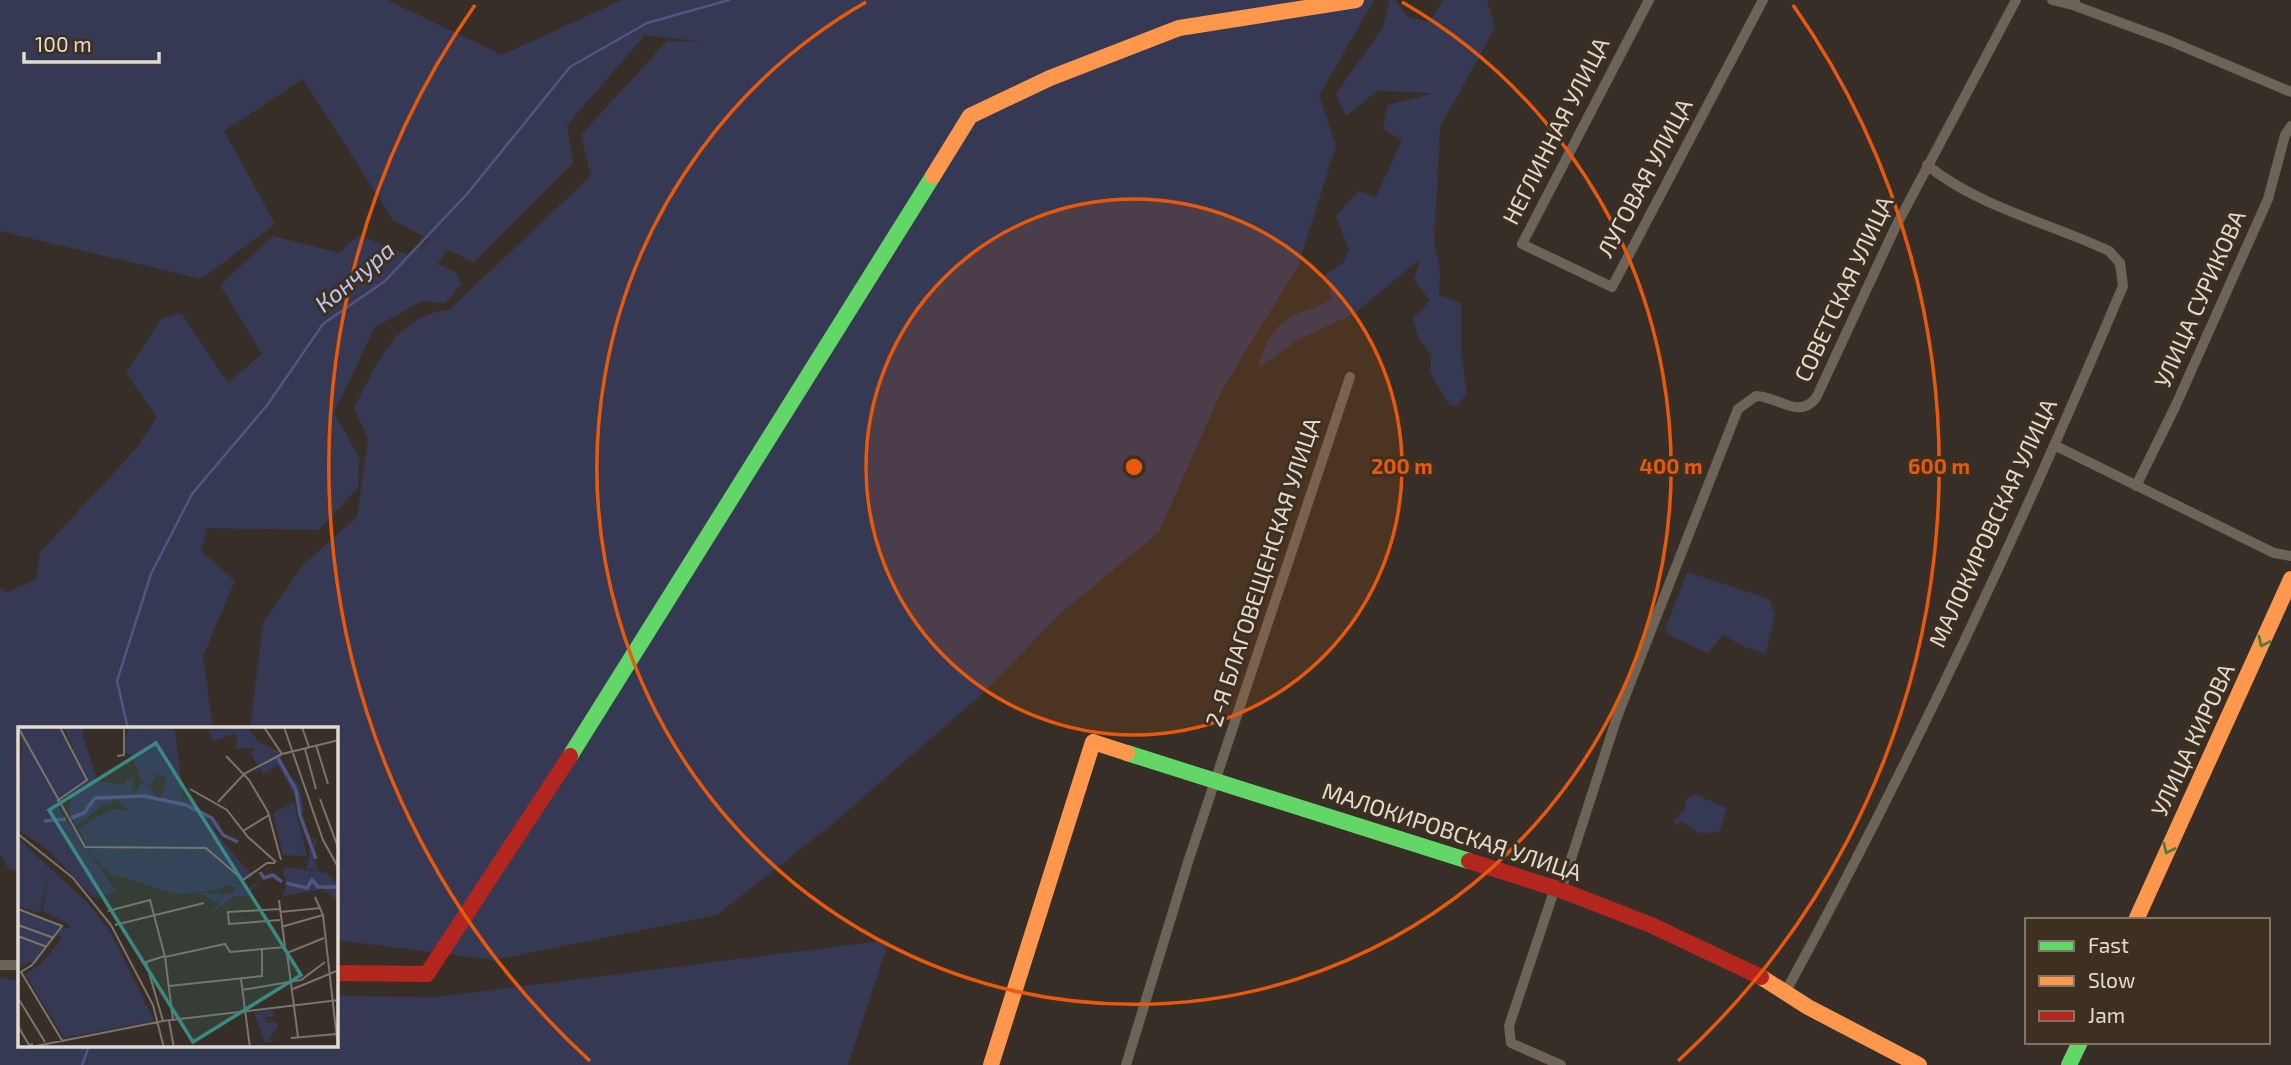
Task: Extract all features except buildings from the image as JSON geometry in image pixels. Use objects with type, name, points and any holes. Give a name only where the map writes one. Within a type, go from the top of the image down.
[{"type":"street","points":[[338,973],[426,974],[582,738],[970,116],[1050,78],[1179,28],[1356,0]]},
{"type":"street","name":"НЕГЛИННАЯ УЛИЦА","points":[[1522,244],[1648,0]]},
{"type":"street","name":"ЛУГОВАЯ УЛИЦА","points":[[1522,244],[1612,287],[1763,0]]},
{"type":"street","name":"СОВЕТСКАЯ УЛИЦА","points":[[1558,889],[1616,718],[1738,409],[1756,396],[1797,408],[1811,404],[1816,398],[1927,165],[2016,0]]},
{"type":"street","points":[[2052,0],[2074,2],[2291,92]]},
{"type":"street","name":"УЛИЦА СУРИКОВА","points":[[2136,486],[2175,407],[2268,199],[2284,135],[2291,127]]},
{"type":"street","name":"МАЛОКИРОВСКАЯ УЛИЦА","points":[[1786,991],[1858,856],[2003,561],[2056,446],[2123,285],[2120,263],[2109,251],[1992,204],[1958,187],[1927,165]]},
{"type":"street","name":"2-Я БЛАГОВЕЩЕНСКАЯ УЛИЦА","points":[[1126,1065],[1216,780],[1350,377]]},
{"type":"street","points":[[2056,446],[2274,553],[2291,556]]},
{"type":"street","name":"УЛИЦА КИРОВА","points":[[2137,918],[2291,579]]},
{"type":"street","name":"МАЛОКИРОВСКАЯ УЛИЦА","points":[[991,1065],[1093,742],[1558,889],[1651,925],[1755,973],[1808,1007],[1919,1065]]},
{"type":"street","points":[[1558,889],[1509,1026],[1511,1043],[1561,1065]]},
{"type":"street","points":[[0,965],[18,965]]},
{"type":"street","points":[[2069,1065],[2079,1044]]},
{"type":"shaded area","points":[[0,0],[387,0],[502,55],[622,0],[1374,0],[1319,96],[1336,146],[1298,266],[1222,390],[1159,532],[1061,613],[983,693],[836,821],[717,915],[494,960],[338,940],[338,727],[250,727],[263,623],[302,566],[357,517],[368,439],[354,408],[390,345],[414,322],[450,309],[591,176],[581,135],[667,41],[705,42],[645,35],[567,125],[573,163],[474,262],[447,249],[438,264],[455,272],[462,284],[445,303],[422,301],[375,327],[334,413],[359,457],[358,487],[319,530],[207,528],[201,551],[235,581],[203,656],[213,727],[18,727],[18,871],[9,869],[0,855],[0,587],[7,592],[36,580],[40,552],[135,450],[157,417],[126,373],[161,319],[181,313],[228,383],[262,354],[220,285],[273,236],[339,253],[359,235],[408,255],[430,240],[393,220],[303,79],[224,131],[275,224],[201,279],[0,231]]},
{"type":"shaded area","points":[[1390,0],[1395,0],[1408,17],[1429,22],[1443,0],[1487,0],[1495,28],[1440,127],[1434,240],[1440,271],[1439,295],[1461,303],[1461,352],[1467,393],[1457,406],[1450,406],[1430,372],[1431,355],[1418,336],[1413,318],[1430,301],[1414,279],[1421,258],[1355,313],[1298,340],[1258,368],[1266,344],[1281,324],[1296,314],[1332,299],[1325,275],[1343,263],[1349,250],[1336,216],[1358,191],[1376,197],[1402,140],[1383,129],[1388,105],[1434,93],[1377,91],[1346,116],[1336,94],[1382,29]]},
{"type":"shaded area","points":[[1687,572],[1769,599],[1775,614],[1766,654],[1742,646],[1723,634],[1708,653],[1672,637],[1665,630]]},
{"type":"shaded area","points":[[1694,794],[1727,808],[1719,832],[1699,833],[1682,822],[1676,826],[1673,821],[1685,810],[1686,799]]},
{"type":"shaded area","points":[[889,940],[848,1065],[0,1065],[0,977],[18,981],[18,1048],[338,1048],[338,996],[436,997]]},
{"type":"waterway","name":"Кончура","points":[[128,727],[117,681],[151,574],[192,494],[268,404],[323,324],[385,281],[467,194],[570,67],[647,23],[729,0]]},
{"type":"waterway","name":"Кончура","points":[[82,1065],[88,1048]]},
{"type":"traffic: fast","points":[[570,756],[933,176]]},
{"type":"traffic: fast","points":[[1127,753],[1469,861]]},
{"type":"traffic: fast","points":[[2069,1065],[2079,1044]]},
{"type":"traffic: slow","points":[[933,176],[970,116],[1050,78],[1179,28],[1356,0]]},
{"type":"traffic: slow","points":[[2137,918],[2291,579]]},
{"type":"traffic: slow","points":[[991,1065],[1093,742],[1127,753]]},
{"type":"traffic: slow","points":[[1761,977],[1808,1007],[1919,1065]]},
{"type":"traffic: jam","points":[[338,973],[427,974],[570,756]]},
{"type":"traffic: jam","points":[[1469,861],[1561,890],[1651,925],[1761,977]]}]
